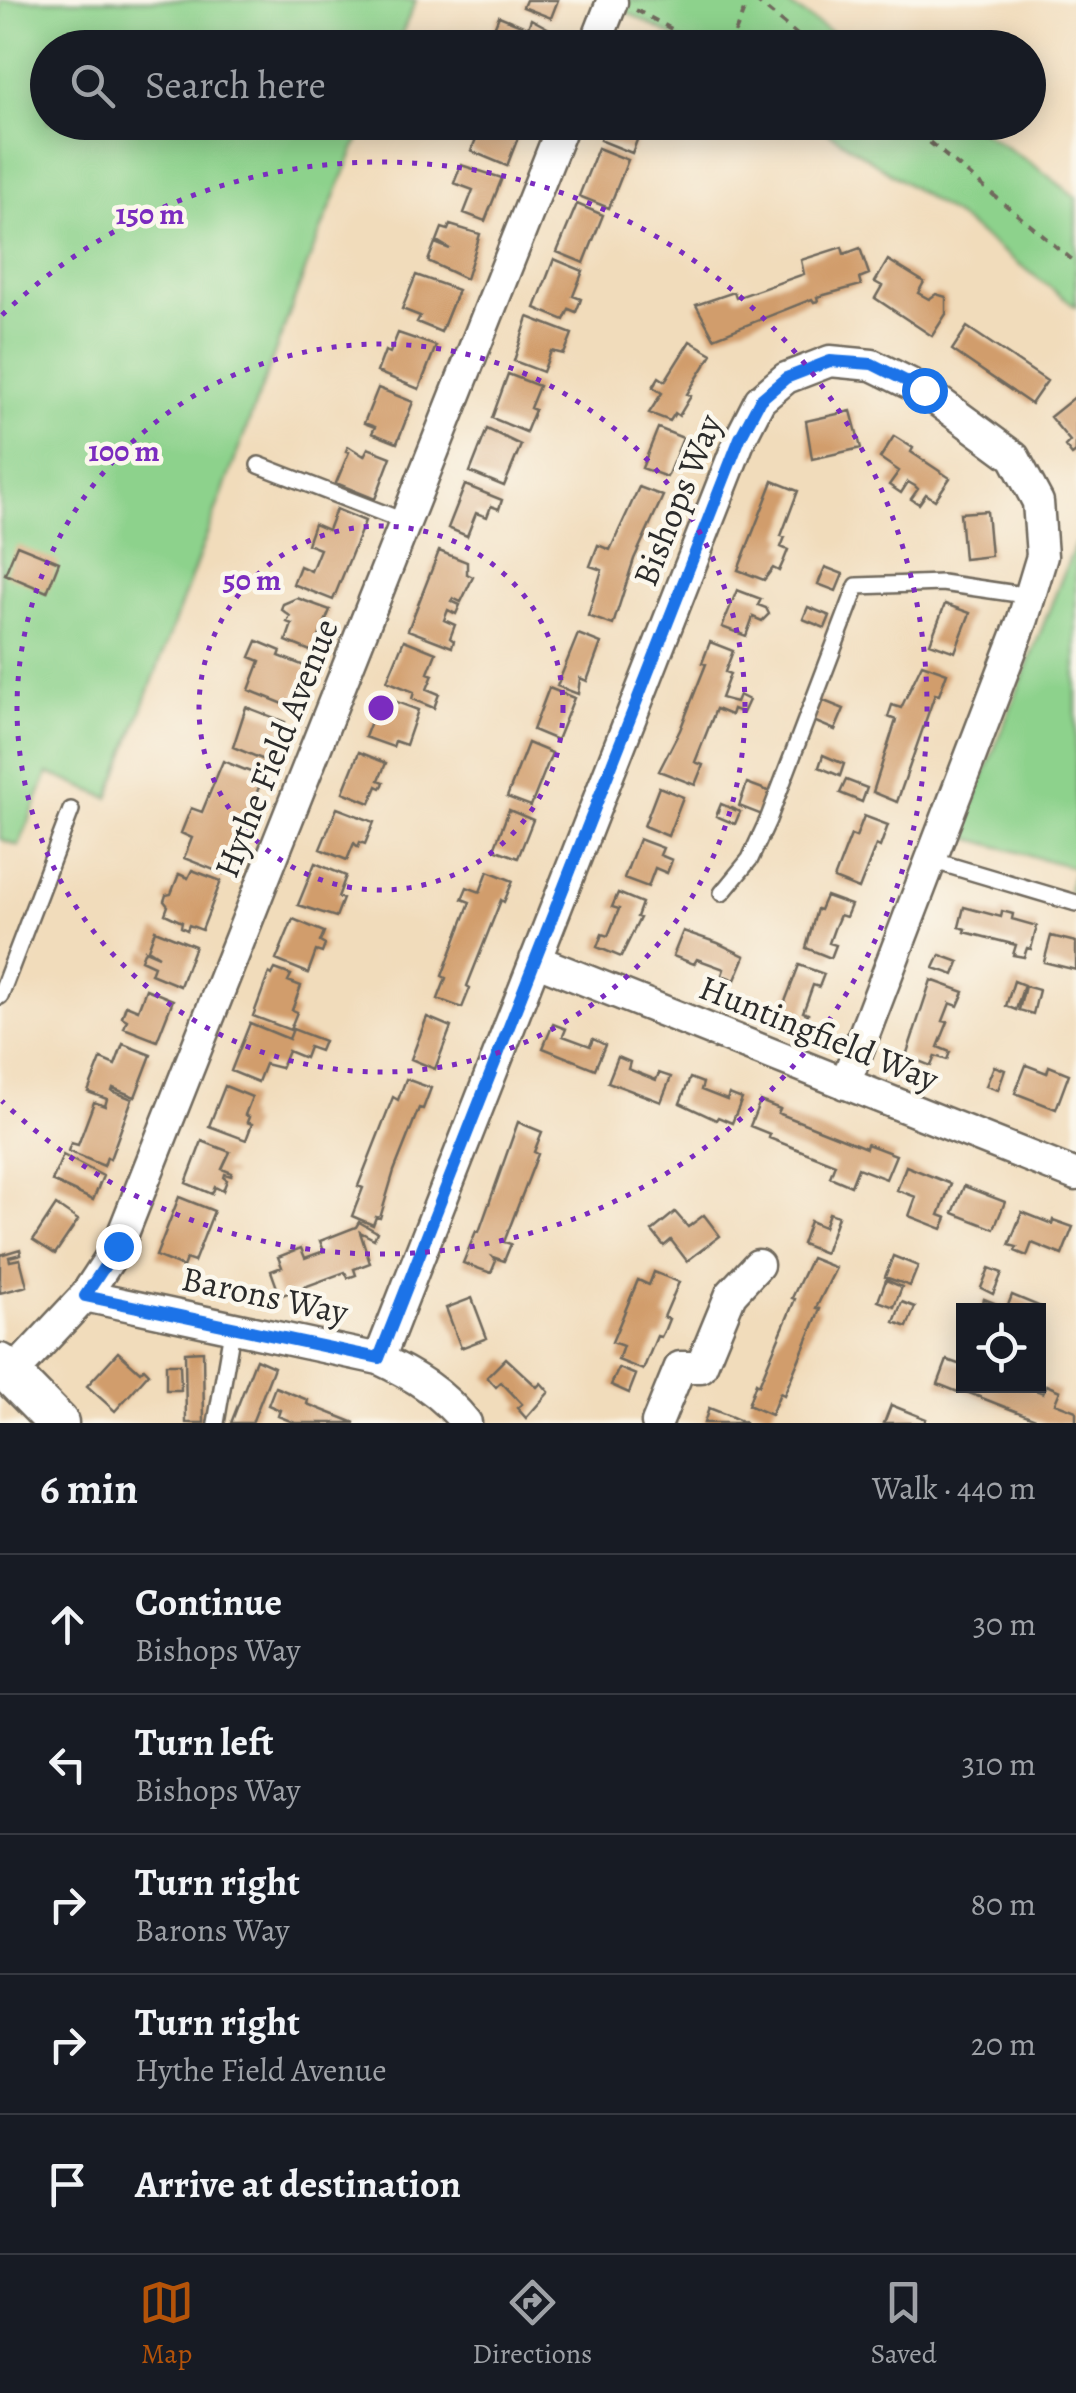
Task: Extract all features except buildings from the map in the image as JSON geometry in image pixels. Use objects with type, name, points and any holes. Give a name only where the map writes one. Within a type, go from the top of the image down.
[{"type":"main road","points":[[6,1369],[58,1423]]},
{"type":"street","points":[[601,30],[612,2]]},
{"type":"street","name":"Hythe Field Avenue","points":[[6,1369],[85,1296],[118,1246],[557,140]]},
{"type":"street","name":"Bishops Way","points":[[379,1358],[740,438],[760,400],[786,378],[830,361],[872,364],[924,390],[1014,457],[1038,502],[1042,556],[845,1084]]},
{"type":"street","name":"Huntingfield Way","points":[[535,960],[1076,1175]]},
{"type":"street","points":[[658,1423],[680,1367],[701,1367],[730,1294],[758,1266]]},
{"type":"street","name":"Barons Way","points":[[85,1296],[379,1358],[414,1375],[453,1406],[466,1423]]},
{"type":"lane","points":[[259,465],[406,522]]},
{"type":"lane","points":[[722,893],[750,859],[768,820],[857,586],[942,583],[1030,596]]},
{"type":"lane","points":[[0,996],[71,810]]},
{"type":"lane","points":[[931,860],[1076,904]]},
{"type":"lane","points":[[216,1423],[232,1325]]},
{"type":"path","points":[[736,30],[748,0]]},
{"type":"path","points":[[755,0],[791,30]]},
{"type":"path","points":[[612,2],[625,9],[630,6],[674,30]]},
{"type":"path","points":[[926,140],[1076,263]]},
{"type":"green space","points":[[0,0],[416,0],[403,30],[30,30],[30,140],[358,140],[311,255],[109,798],[48,773],[19,846],[0,839]]},
{"type":"green space","points":[[604,0],[781,0],[828,30],[661,30]]},
{"type":"green space","points":[[840,140],[995,140],[1038,168],[1076,197],[1076,307],[957,217]]},
{"type":"green space","points":[[1076,542],[1076,893],[1068,890],[1075,868],[960,836]]},
{"type":"route","points":[[118,1246],[85,1296],[379,1358],[740,438],[760,400],[786,378],[830,361],[872,364],[924,390]]}]
